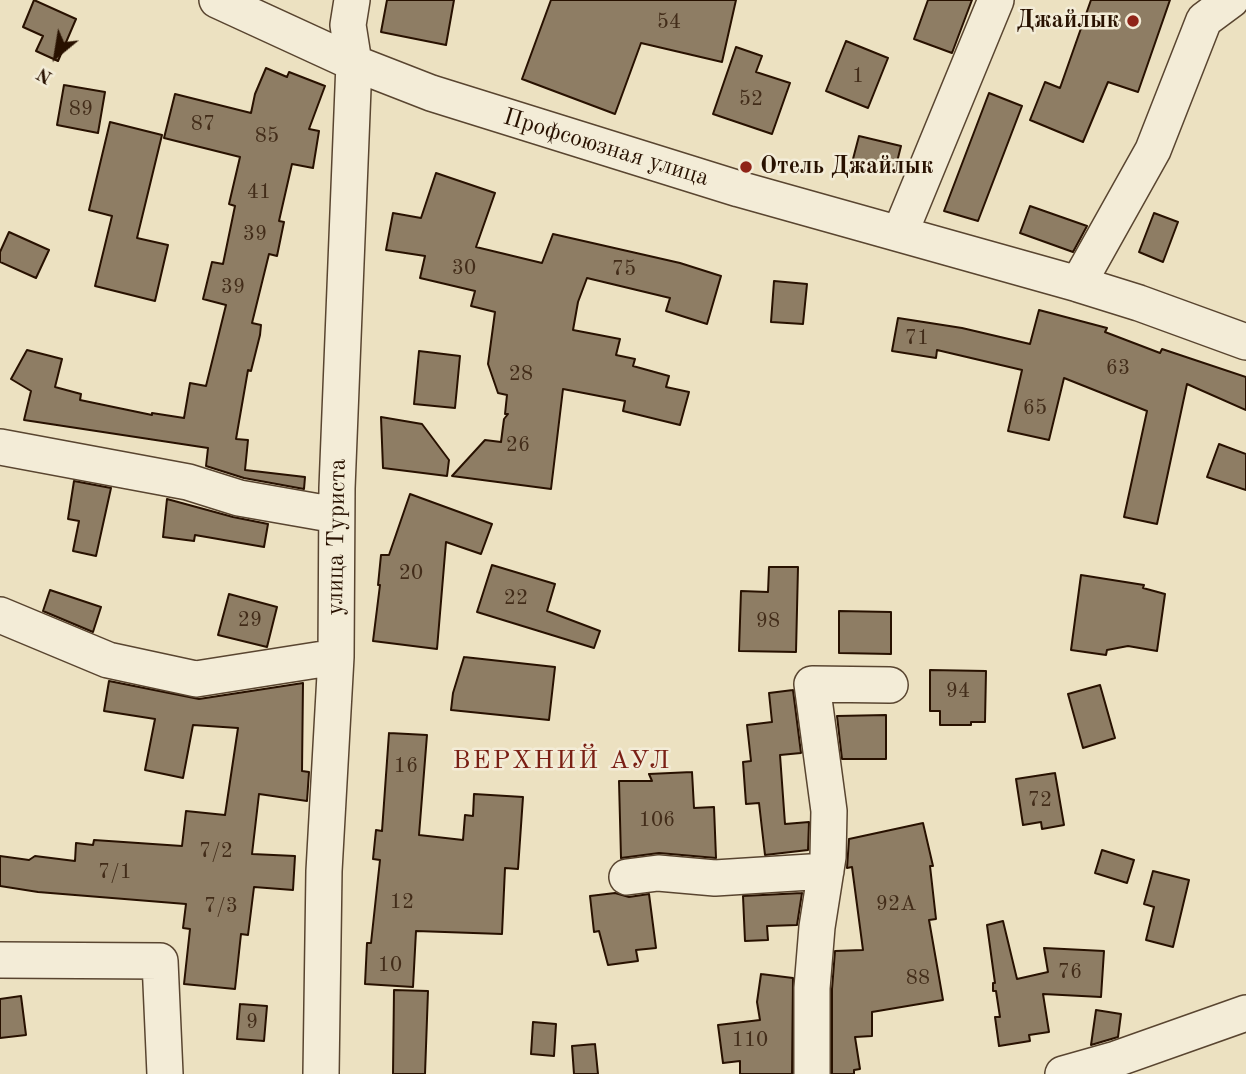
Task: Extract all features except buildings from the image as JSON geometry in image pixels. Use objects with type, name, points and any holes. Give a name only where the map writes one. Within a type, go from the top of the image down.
[{"type":"street","name":"Профсоюзная улица","points":[[217,0],[354,63],[431,93],[739,189],[1078,284],[1246,342]]},
{"type":"street","name":"улица Туриста","points":[[321,1074],[324,871],[336,657],[336,515],[354,63],[348,25],[352,0]]},
{"type":"street","points":[[900,233],[996,0]]},
{"type":"street","points":[[1078,284],[1153,150],[1203,20],[1231,0]]},
{"type":"street","points":[[0,447],[188,482],[239,498],[336,515]]},
{"type":"street","points":[[0,615],[108,660],[196,679],[336,657]]},
{"type":"street","points":[[812,1074],[812,988],[830,811],[812,684],[890,685]]},
{"type":"street","points":[[627,877],[658,873],[715,878],[826,870]]},
{"type":"street","points":[[0,960],[160,961],[165,1074]]},
{"type":"street","points":[[1063,1074],[1116,1059],[1246,1013]]},
{"type":"place","name":"Джайлык","points":[[1133,21]]},
{"type":"place","name":"Отель Джайлык","points":[[746,167]]},
{"type":"district","name":"ВЕРХНИЙ АУЛ","points":[[562,761]]}]
